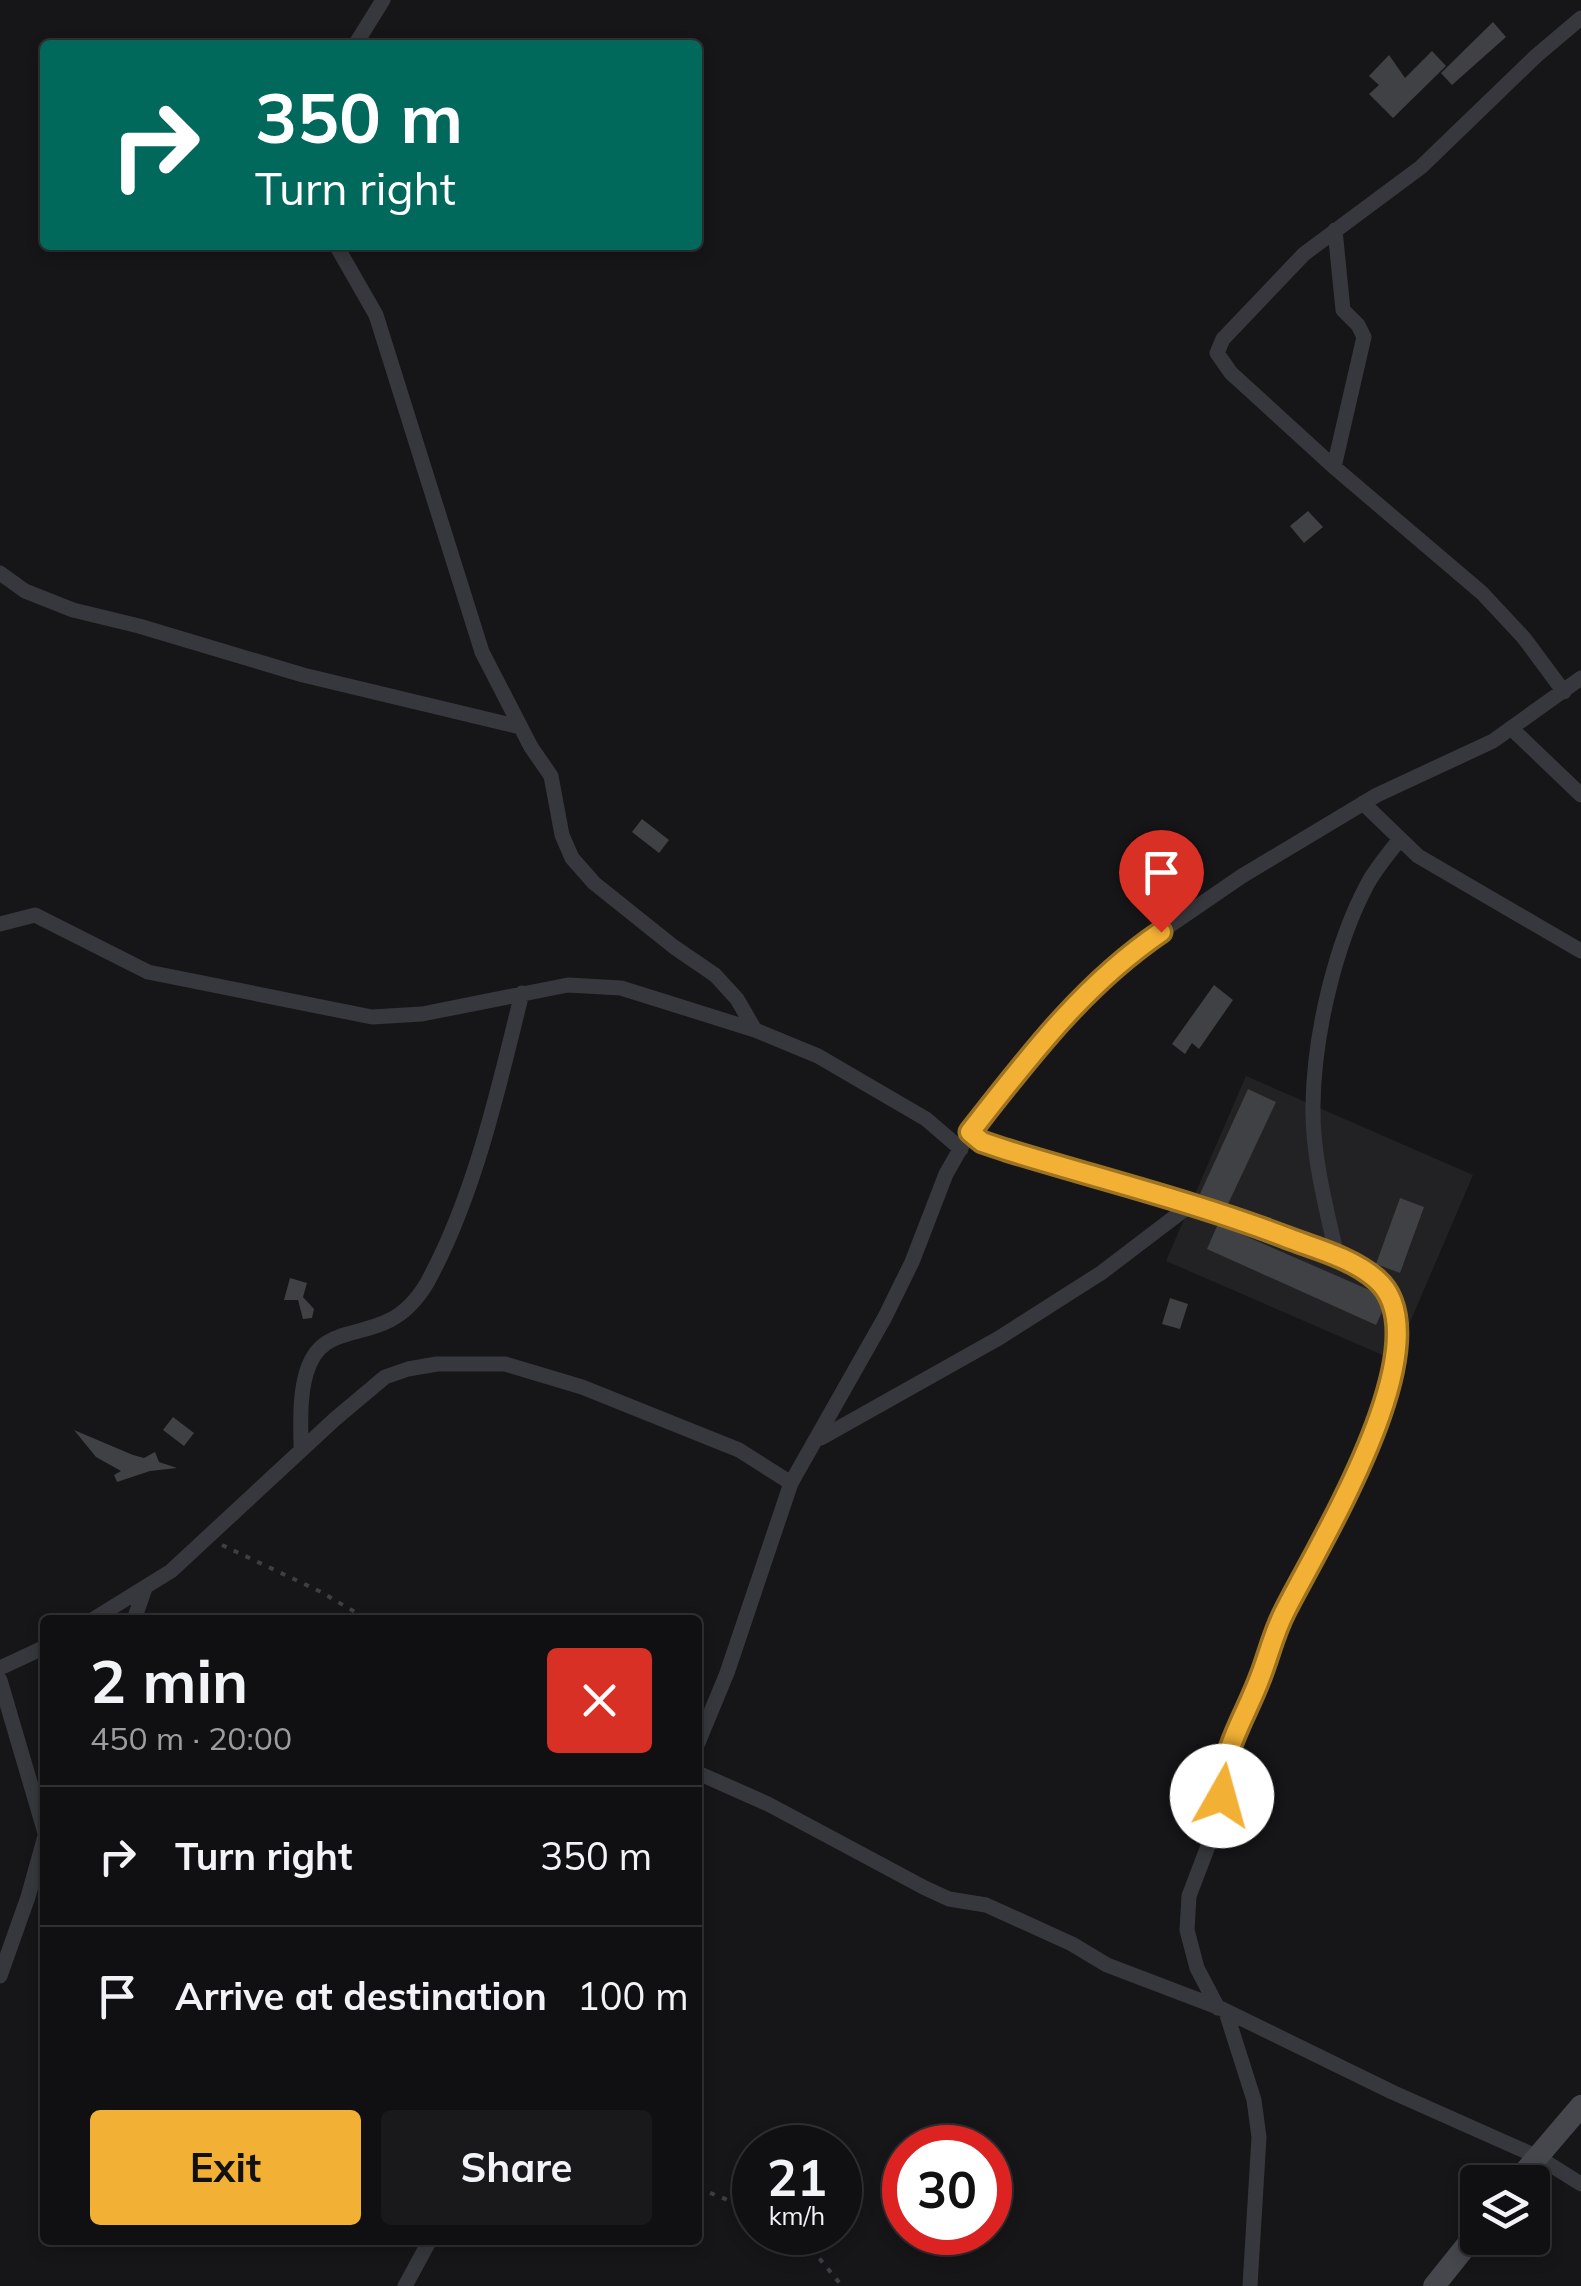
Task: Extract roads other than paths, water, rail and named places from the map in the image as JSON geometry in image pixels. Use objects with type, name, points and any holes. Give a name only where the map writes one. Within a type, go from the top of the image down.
[{"type":"main road","points":[[1531,2165],[1581,2106]]},
{"type":"main road","points":[[1434,2286],[1460,2254]]},
{"type":"street","points":[[358,40],[383,0]]},
{"type":"street","points":[[1564,692],[1524,638],[1482,593],[1334,467],[1231,373],[1217,353],[1223,339],[1304,254],[1421,167],[1581,18]]},
{"type":"street","points":[[1334,467],[1364,336],[1343,310],[1335,230]]},
{"type":"street","points":[[339,250],[376,315],[482,652],[520,727],[551,776],[562,836],[572,858],[594,882],[674,947],[715,974],[737,999],[755,1030]]},
{"type":"street","points":[[0,573],[26,591],[73,610],[303,675],[520,727]]},
{"type":"street","points":[[702,1732],[727,1673],[791,1483],[885,1317],[912,1262],[946,1174],[970,1132],[1048,1033],[1134,950],[1242,876],[1362,804],[1492,741],[1581,678]]},
{"type":"street","points":[[1511,728],[1581,795]]},
{"type":"street","points":[[1362,804],[1418,856],[1581,950]]},
{"type":"street","points":[[1337,1256],[1321,1182],[1313,1106],[1319,1046],[1331,983],[1358,904],[1370,879],[1400,839]]},
{"type":"street","points":[[0,924],[35,915],[148,972],[372,1017],[422,1014],[568,985],[622,988],[755,1030],[818,1056],[926,1120],[962,1149]]},
{"type":"street","points":[[301,1450],[301,1398],[313,1356],[340,1334],[390,1320],[416,1300],[428,1280],[452,1230],[472,1172],[522,993]]},
{"type":"street","points":[[970,1132],[982,1142],[1193,1203],[1337,1256],[1377,1279],[1392,1295],[1396,1349],[1393,1382],[1317,1553],[1282,1615],[1260,1678],[1223,1762],[1222,1812],[1190,1896],[1187,1930],[1196,1968],[1222,2010],[1250,2086],[1259,2137],[1250,2286]]},
{"type":"street","points":[[817,1440],[999,1338],[1102,1273],[1193,1203]]},
{"type":"street","points":[[100,1615],[171,1571],[385,1378],[408,1369],[437,1364],[505,1364],[626,1402],[739,1450],[791,1483]]},
{"type":"street","points":[[136,1615],[145,1588]]},
{"type":"street","points":[[0,1668],[40,1649]]},
{"type":"street","points":[[0,1680],[40,1817]]},
{"type":"street","points":[[702,1775],[768,1804],[937,1894],[986,1905],[1072,1944],[1107,1965],[1222,2010],[1538,2157],[1581,2184]]},
{"type":"street","points":[[0,1976],[40,1853]]},
{"type":"street","points":[[405,2286],[427,2245]]}]
